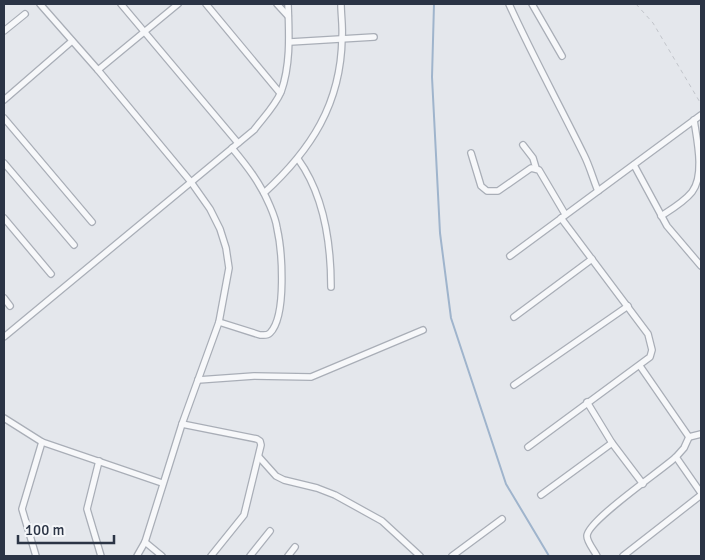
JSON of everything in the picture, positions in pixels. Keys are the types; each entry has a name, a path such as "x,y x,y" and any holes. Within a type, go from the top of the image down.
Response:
{"street":[{"path":"40,4 192,182 210,209 220,229 226,248 228,268 219,322 162,482 145,542 137,556"},
{"path":"121,4 238,143"},
{"path":"98,70 178,4"},
{"path":"206,4 280,93"},
{"path":"277,4 288,16"},
{"path":"4,336 254,130 280,93 290,42 288,4"},
{"path":"264,193 285,174 309,145 330,106 339,70 342,38 341,4"},
{"path":"509,4 586,158 598,191"},
{"path":"532,4 562,56"},
{"path":"4,32 25,14"},
{"path":"290,42 374,37"},
{"path":"4,100 72,41"},
{"path":"510,256 701,115"},
{"path":"4,118 92,222"},
{"path":"661,216 693,191 699,174 700,157 694,120"},
{"path":"523,145 533,158 536,168 547,182 563,216 592,259 648,334 652,350 650,357 640,366 587,402 528,447"},
{"path":"219,322 260,336 271,332 276,324 279,313 282,271 277,227 264,193 232,148"},
{"path":"471,153 481,186 487,191 498,191 531,168 536,168"},
{"path":"298,158 312,181 320,204 331,262 331,287"},
{"path":"4,163 74,245"},
{"path":"634,165 667,226 701,266"},
{"path":"4,218 51,274"},
{"path":"514,317 592,259"},
{"path":"4,298 10,306"},
{"path":"514,385 628,306"},
{"path":"198,380 254,376 311,377 423,330"},
{"path":"640,366 689,437"},
{"path":"587,402 612,443 643,484"},
{"path":"4,418 42,442 162,482"},
{"path":"182,424 257,439 261,445 244,515 211,556"},
{"path":"689,437 701,434"},
{"path":"597,556 588,540 587,534 589,529 605,512 676,457 684,448 689,437"},
{"path":"36,556 22,509 42,442"},
{"path":"540,495 612,443"},
{"path":"259,457 276,476 335,495 382,521 420,556"},
{"path":"623,556 701,494 676,457"},
{"path":"99,461 87,509 101,556"},
{"path":"452,556 502,519"},
{"path":"250,556 270,531"},
{"path":"145,542 162,556"},
{"path":"288,556 295,548"}],"path":[{"path":"636,4 653,23 701,104"}],"waterway":[{"path":"434,4 432,77 440,233 451,318 506,484 549,556"}]}
